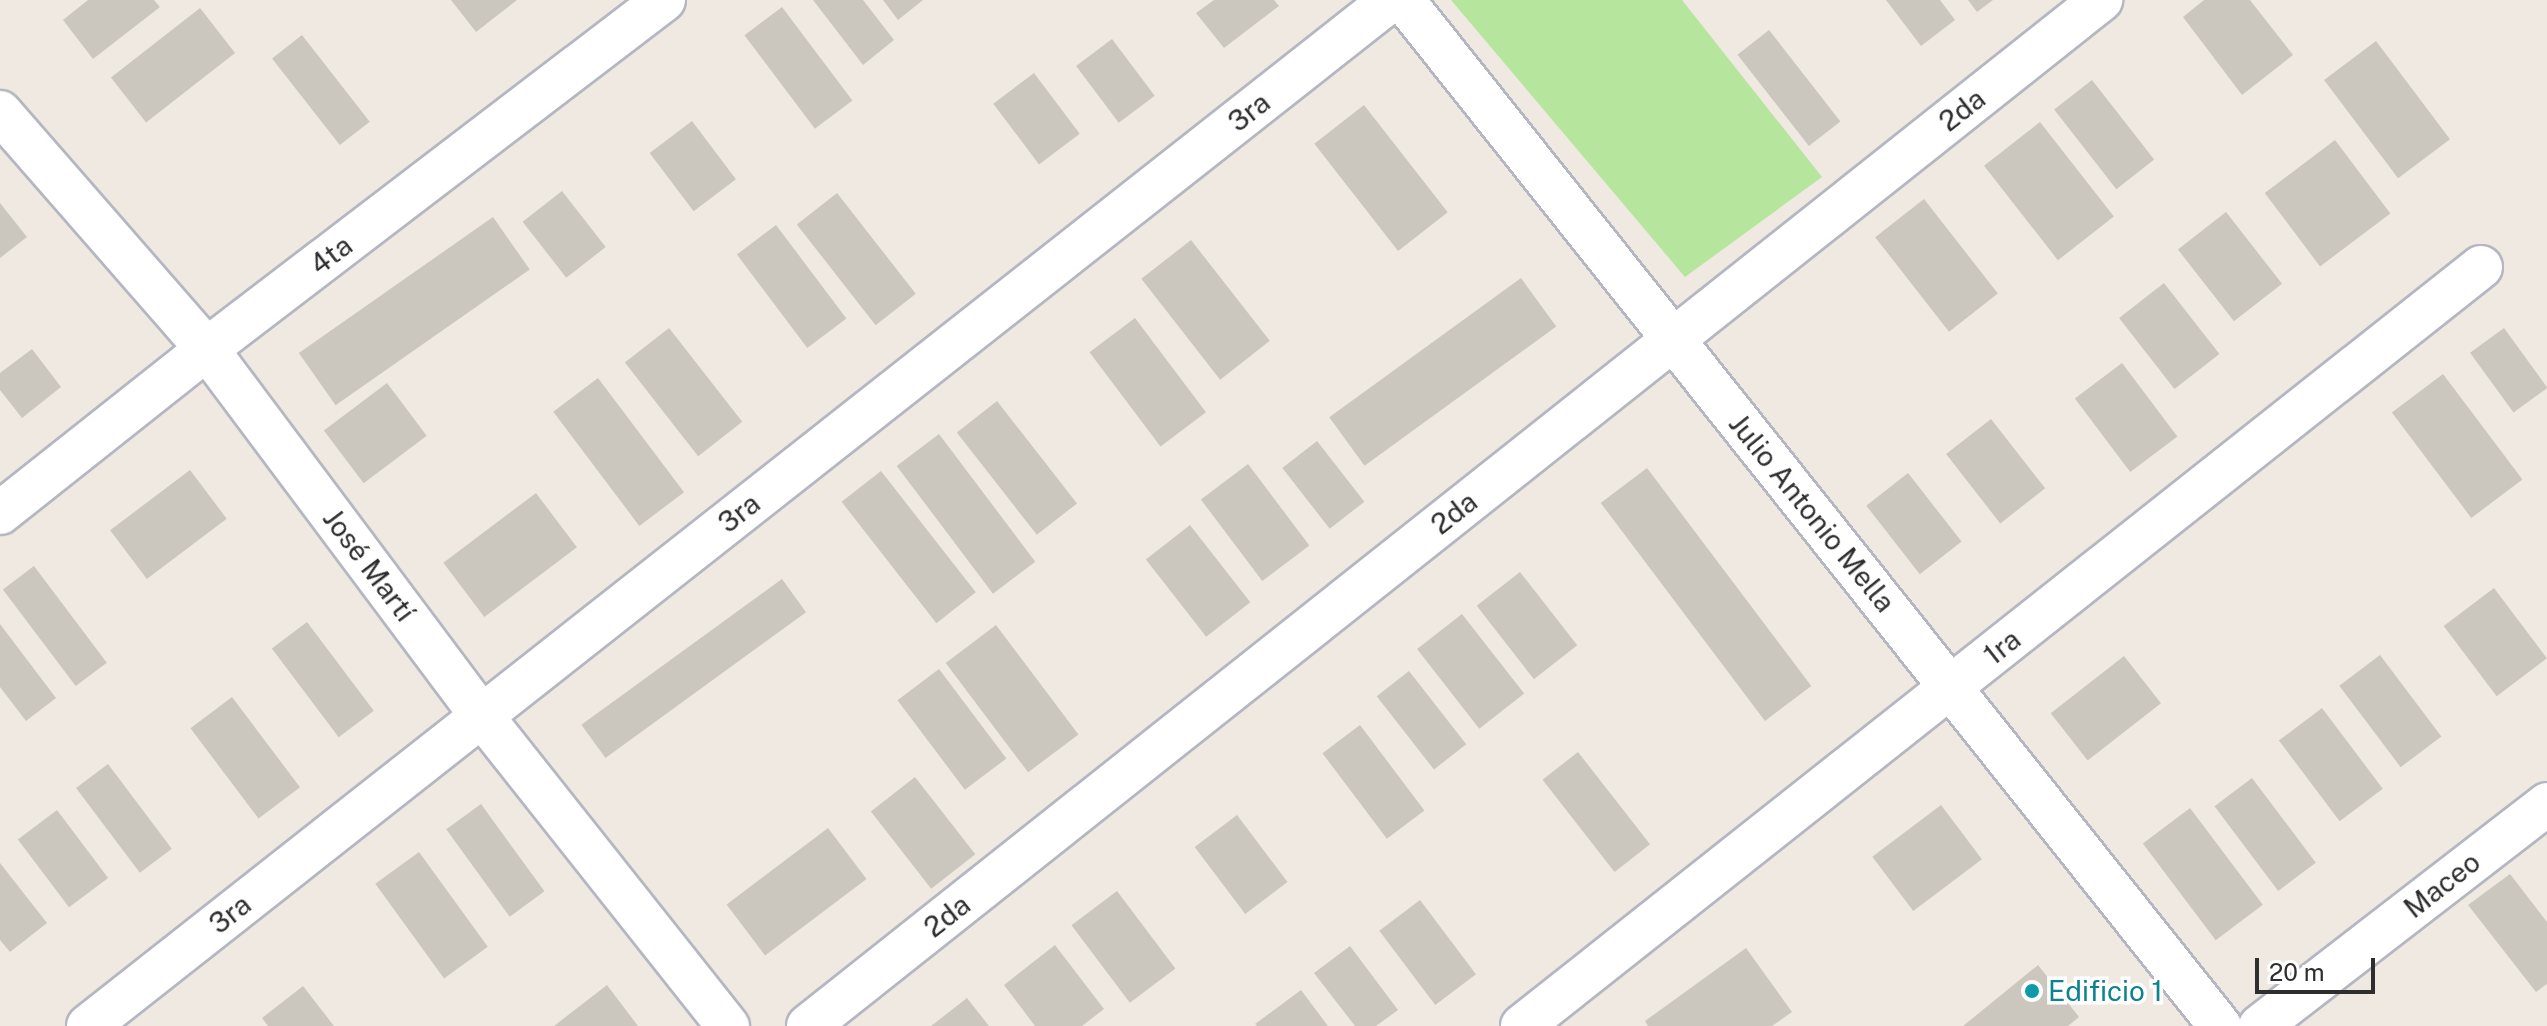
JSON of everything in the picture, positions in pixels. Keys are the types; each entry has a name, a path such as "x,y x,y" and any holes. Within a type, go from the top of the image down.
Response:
{"street":[{"name":"4ta","path":"0,513 207,349 664,0"},
{"name":"3ra","path":"88,1026 1391,0"},
{"name":"Julio Antonio Mella","path":"1403,0 2220,1026"},
{"name":"2da","path":"808,1026 2101,0"},
{"name":"José Martí","path":"0,112 207,349 482,716 728,1026"},
{"name":"1ra","path":"1522,1026 2481,267"},
{"name":"Maceo","path":"2260,1026 2547,804"}],"green space":[{"path":"1451,0 1682,0 1822,177 1685,277"}],"building":[{"path":"88,0 154,0 160,7 93,59 63,20"},
{"path":"451,0 517,0 476,32"},
{"path":"813,0 863,0 894,40 863,65"},
{"path":"883,0 923,0 898,20"},
{"path":"1214,0 1274,0 1279,6 1224,48 1196,13"},
{"path":"1886,0 1940,0 1955,20 1921,46"},
{"path":"1968,0 1993,0 1977,12"},
{"path":"2204,0 2250,0 2293,55 2242,95 2183,17"},
{"path":"782,7 852,100 815,129 744,35"},
{"path":"200,8 235,53 146,122 111,78"},
{"path":"1769,30 1840,121 1809,146 1737,55"},
{"path":"302,35 370,122 340,145 272,58"},
{"path":"1112,39 1155,96 1119,123 1076,66"},
{"path":"2376,41 2450,139 2398,178 2324,80"},
{"path":"1034,73 1080,134 1039,164 993,104"},
{"path":"2092,80 2154,160 2116,189 2054,110"},
{"path":"1364,105 1448,212 1398,251 1314,144"},
{"path":"692,121 736,179 694,211 650,153"},
{"path":"2040,122 2114,217 2058,260 1984,166"},
{"path":"2335,140 2390,213 2320,266 2265,193"},
{"path":"562,191 606,247 566,278 523,222"},
{"path":"837,193 916,294 876,325 797,224"},
{"path":"1924,199 1998,294 1949,332 1875,237"},
{"path":"0,203 27,237 0,258"},
{"path":"2226,212 2282,284 2234,321 2178,250"},
{"path":"493,217 530,269 336,405 299,353"},
{"path":"776,225 846,318 807,348 737,254"},
{"path":"1191,240 1270,341 1220,380 1141,279"},
{"path":"1521,278 1556,327 1365,466 1329,417"},
{"path":"2164,283 2219,354 2174,389 2119,318"},
{"path":"1135,318 1206,412 1160,447 1089,352"},
{"path":"669,328 742,422 698,456 625,362"},
{"path":"2504,328 2547,387 2514,413 2470,353"},
{"path":"32,349 61,387 22,418 0,390 0,373"},
{"path":"2122,363 2177,436 2130,472 2075,399"},
{"path":"2443,374 2522,479 2471,518 2392,413"},
{"path":"598,378 684,492 639,526 553,412"},
{"path":"387,383 427,436 364,483 324,431"},
{"path":"997,401 1077,503 1037,535 957,432"},
{"path":"1991,419 2045,488 2000,523 1946,454"},
{"path":"939,434 1035,562 993,594 897,466"},
{"path":"1317,441 1364,502 1330,529 1282,468"},
{"path":"1248,464 1309,545 1262,581 1201,500"},
{"path":"1647,468 1811,686 1765,721 1601,503"},
{"path":"190,470 227,519 147,579 110,530"},
{"path":"881,471 976,592 936,623 842,502"},
{"path":"1908,473 1962,542 1920,574 1866,506"},
{"path":"536,493 577,547 484,617 443,563"},
{"path":"1190,525 1250,602 1206,637 1146,559"},
{"path":"34,566 107,663 76,686 3,589"},
{"path":"1520,572 1577,645 1534,679 1477,606"},
{"path":"782,579 806,612 605,758 581,725"},
{"path":"2494,588 2547,658 2497,696 2444,626"},
{"path":"1462,614 1524,694 1479,729 1417,649"},
{"path":"307,622 374,711 339,737 272,648"},
{"path":"0,624 56,698 26,721 0,687"},
{"path":"996,625 1078,734 1028,772 946,663"},
{"path":"2380,655 2441,736 2401,767 2339,686"},
{"path":"2124,656 2161,703 2088,761 2051,713"},
{"path":"939,669 1006,758 965,790 897,700"},
{"path":"1409,671 1466,744 1434,770 1377,696"},
{"path":"232,697 300,787 258,819 190,728"},
{"path":"2322,708 2383,789 2340,821 2279,740"},
{"path":"1360,725 1424,810 1387,839 1322,753"},
{"path":"1578,752 1650,844 1615,872 1543,780"},
{"path":"108,764 172,849 140,873 76,788"},
{"path":"915,777 975,854 931,889 871,811"},
{"path":"2252,778 2316,863 2278,891 2214,806"},
{"path":"481,804 544,891 510,917 446,829"},
{"path":"1941,805 1982,859 1913,911 1872,857"},
{"path":"2190,808 2263,905 2216,940 2143,844"},
{"path":"57,810 108,878 69,907 18,839"},
{"path":"1237,815 1288,882 1245,914 1195,847"},
{"path":"828,828 867,879 765,956 727,904"},
{"path":"419,852 488,947 444,978 375,884"},
{"path":"0,863 47,923 10,952 0,940"},
{"path":"2510,874 2547,922 2547,984 2536,992 2468,905"},
{"path":"1117,891 1175,968 1130,1003 1071,925"},
{"path":"1420,900 1476,974 1435,1005 1379,931"},
{"path":"1055,945 1104,1009 1082,1026 1035,1026 1004,985"},
{"path":"1350,946 1398,1010 1376,1026 1355,1026 1314,973"},
{"path":"1746,948 1792,1012 1772,1026 1648,1026 1645,1021"},
{"name":"Edificio 1","path":"2038,965 2079,1017 2068,1026 1963,1026"},
{"path":"607,985 638,1026 554,1026"},
{"path":"303,986 334,1026 268,1026 262,1018"},
{"path":"1301,990 1328,1026 1255,1024"},
{"path":"967,998 989,1026 931,1026"}],"place":[{"name":"Edificio 1","path":"2032,991"}]}
